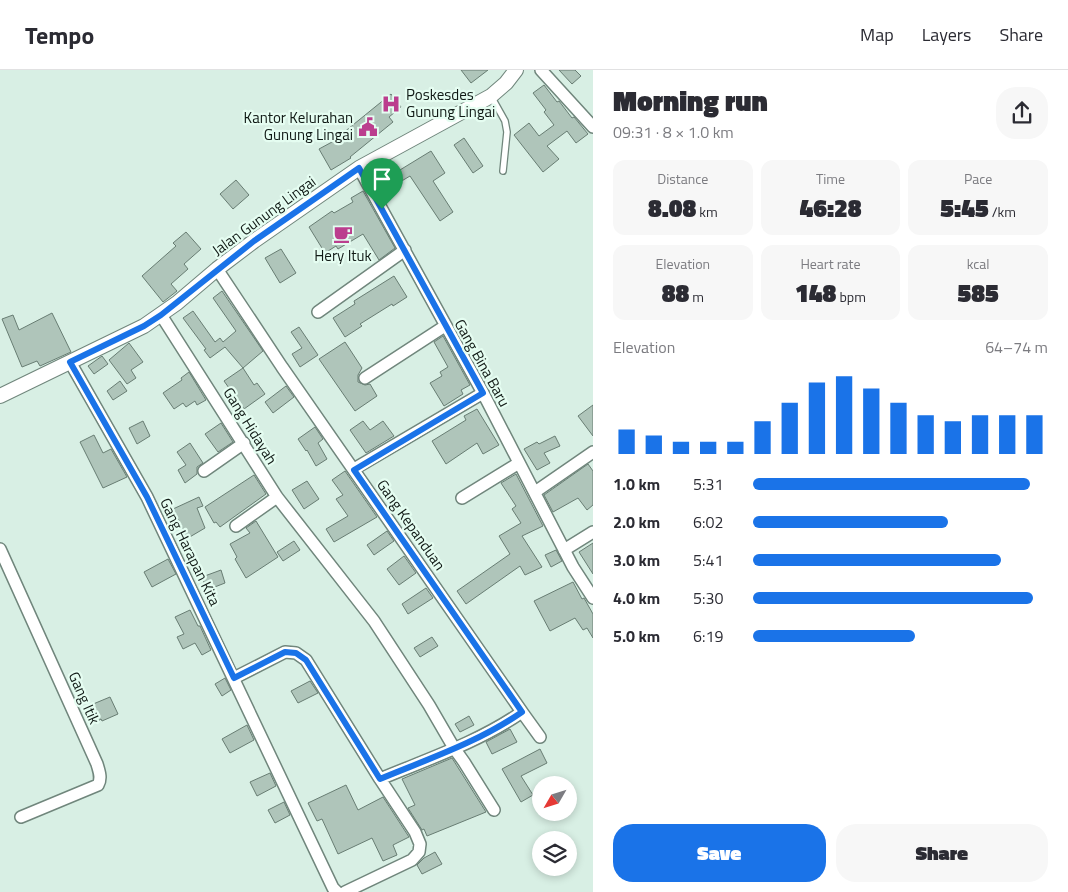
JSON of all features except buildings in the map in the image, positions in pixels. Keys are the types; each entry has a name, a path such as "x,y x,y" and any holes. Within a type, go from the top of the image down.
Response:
{"street":[{"name":"Jalan Gunung Lingai","path":"0,396 144,326 161,315 254,241 359,168 491,96 506,83 516,70"},
{"path":"541,70 593,127"},
{"name":"Gang Bina Baru","path":"359,168 483,393 573,567 593,598"},
{"path":"318,312 405,250"},
{"name":"Gang Kepanduan","path":"218,269 282,367 540,737"},
{"name":"Gang Hidayah","path":"161,315 277,497 374,621 494,810"},
{"path":"364,378 445,326"},
{"name":"Gang Harapan Kita","path":"70,362 147,497 333,888 337,892"},
{"path":"354,470 483,393"},
{"path":"204,471 244,443"},
{"path":"535,492 593,452"},
{"path":"462,498 519,463"},
{"path":"236,526 277,497"},
{"path":"564,550 593,532"},
{"name":"Gang Itik","path":"0,549 97,764 100,775 98,785 21,817"},
{"path":"234,678 285,652 296,653 306,660 415,832 420,844 419,852 412,860 345,892"},
{"path":"380,779 454,748 522,712"}],"lane":[{"path":"491,96 502,114 507,132 503,171"}],"place":[{"name":"Poskesdes Gunung Lingai","path":"391,104"},
{"name":"Kantor Kelurahan Gunung Lingai","path":"368,127"},
{"name":"Hery Ituk","path":"343,234"}],"route":[{"path":"359,168 382,209 483,393 354,470 522,712 454,748 380,779 306,660 296,653 285,652 234,678 147,497 70,362 144,326 161,315 254,241 359,168"}]}
